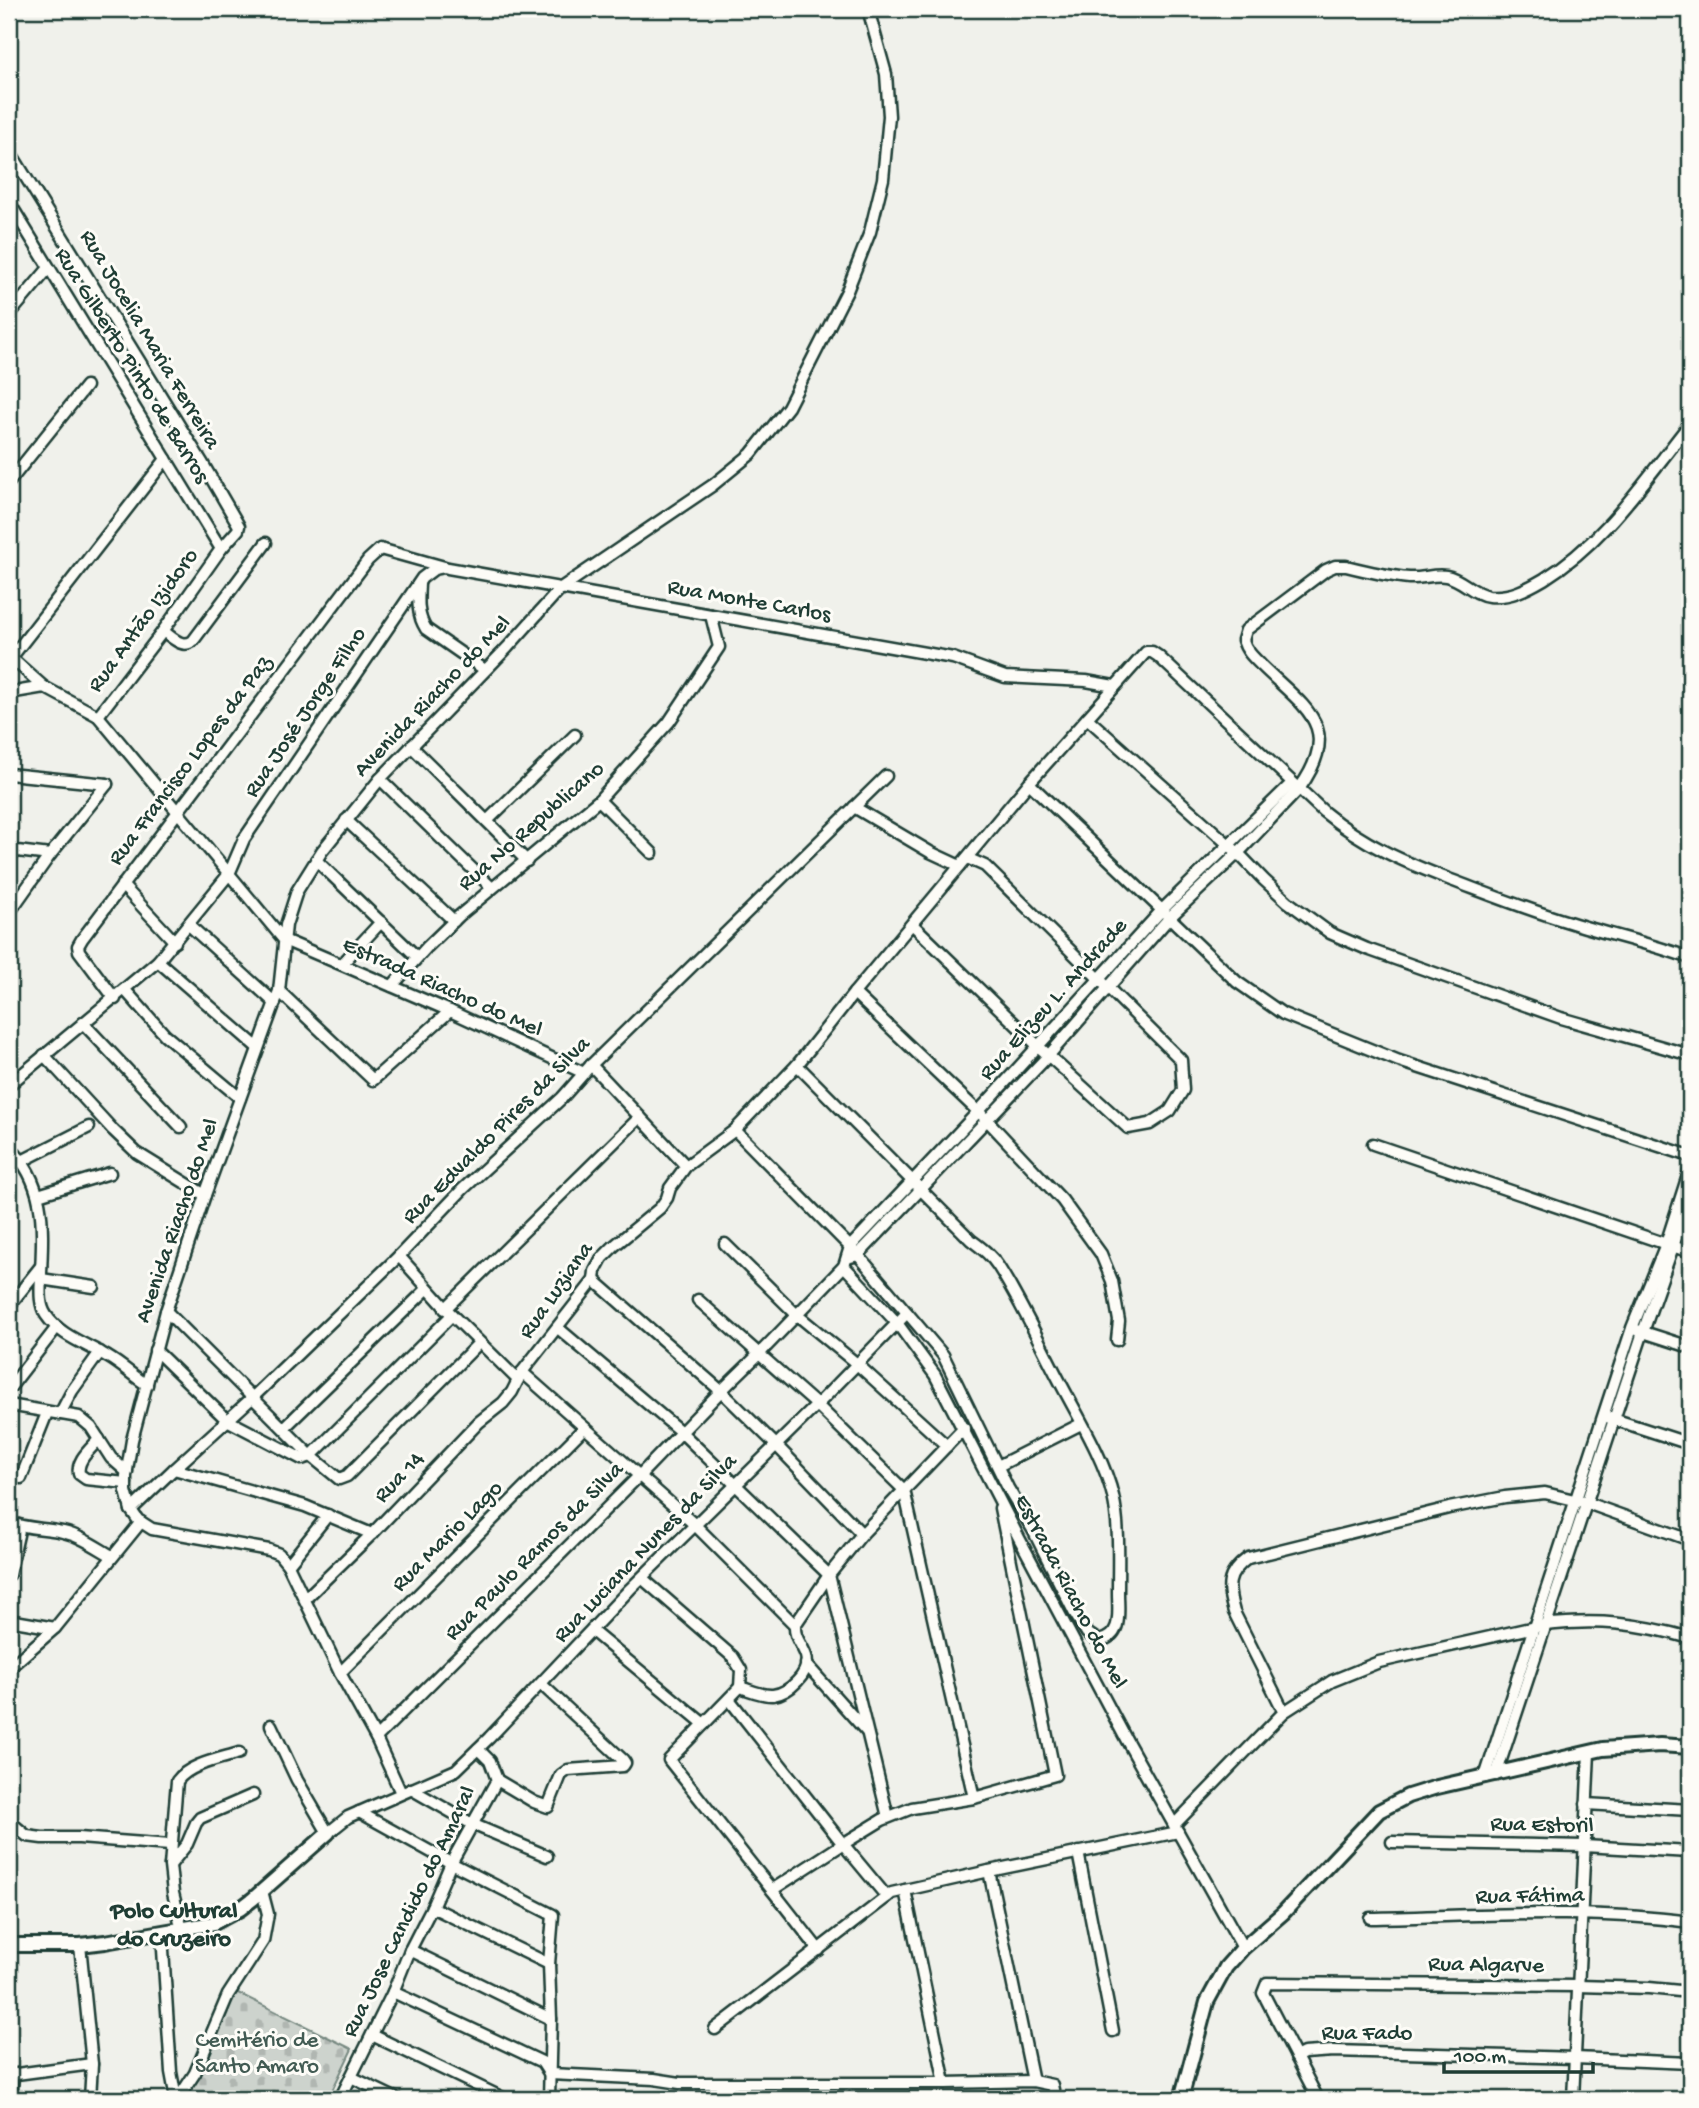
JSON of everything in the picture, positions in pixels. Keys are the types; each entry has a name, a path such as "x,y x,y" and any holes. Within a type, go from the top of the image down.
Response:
{"main road":[{"path":"1181,2099 1207,2002 1226,1967 1243,1948 1283,1913 1379,1811 1408,1796 1437,1787 1589,1752 1641,1745 1690,1747"},
{"path":"9,1945 80,1945 162,1934 214,1923 225,1919 262,1891 328,1833"}],"street":[{"name":"Avenida Riacho do Mel","path":"131,1510 126,1478 132,1440 155,1350 205,1195 279,991 284,940 291,906 303,878 380,779 561,588 713,485 751,454 788,407 847,291 865,244 883,179 888,116 886,74 867,9"},
{"name":"Rua Jocelia Maria Ferreira","path":"9,150 235,518 238,530 221,550"},
{"name":"Rua Gilberto Pinto de Barros","path":"10,208 221,550"},
{"path":"9,315 48,269"},
{"path":"9,482 86,386"},
{"name":"Rua Elizeu L. Andrade","path":"850,1256 913,1180 1098,979 1307,778 1318,750 1319,730 1288,689 1248,651 1243,640 1246,630 1335,566 1410,578 1450,576 1477,593 1487,596 1513,594 1526,589 1574,558 1608,525 1690,424"},
{"path":"166,458 10,657 44,687 98,716 284,940"},
{"path":"163,631 181,644 186,645 193,641 266,543"},
{"name":"Rua Monte Carlos","path":"377,551 384,549 444,567 953,658 1005,677 1086,681 1114,686"},
{"name":"Rua Antão Izidoro","path":"98,716 221,550"},
{"name":"Rua Francisco Lopes da Paz","path":"115,999 78,948 82,939 377,551"},
{"path":"421,561 418,610 426,629 485,670"},
{"name":"Rua José Jorge Filho","path":"9,1085 115,999 175,942 229,874 244,839 421,581 435,569 444,567"},
{"name":"Rua No Republicano","path":"392,986 454,921 600,800 668,722 719,647 711,615"},
{"path":"686,1166 735,1130 797,1065 853,993 1029,783 1146,652 1152,652 1343,828 1397,859 1509,902 1690,958"},
{"path":"9,693 44,687"},
{"path":"1087,718 1288,902 1342,939 1561,1018 1690,1055"},
{"path":"487,821 575,735"},
{"path":"411,746 527,861"},
{"path":"9,774 107,784 50,855 9,913"},
{"name":"Rua Edvaldo Pires da Silva","path":"131,1510 399,1256 463,1189 543,1117 587,1069 886,776"},
{"path":"380,779 492,888"},
{"path":"1029,783 1237,982 1283,1014 1399,1061 1690,1156"},
{"path":"600,800 652,853"},
{"path":"854,807 930,852 985,866 1181,1059 1183,1090 1170,1111 1150,1124 1128,1128 912,925"},
{"path":"346,820 454,921"},
{"path":"9,850 50,855"},
{"path":"316,860 417,957"},
{"path":"122,885 175,942"},
{"name":"Rua Elizeu L. Andrade","path":"850,1256 921,1188 1049,1055 1166,914"},
{"path":"342,964 381,922"},
{"path":"189,925 275,1003"},
{"name":"Estrada Riacho do Mel","path":"284,940 587,1069 640,1117 686,1166"},
{"path":"158,961 258,1048"},
{"path":"125,990 165,1035 240,1098"},
{"path":"279,991 373,1080 450,1011"},
{"path":"853,993 987,1120 1062,1200 1101,1254 1112,1281 1119,1321 1117,1340"},
{"path":"83,1023 181,1127"},
{"path":"44,1055 137,1153 205,1195"},
{"path":"797,1065 971,1240 989,1254 1082,1423 998,1466"},
{"path":"155,1350 227,1420 300,1459 311,1456 640,1117"},
{"path":"9,1171 20,1159 89,1127"},
{"name":"Estrada Riacho do Mel","path":"735,1130 943,1355 1074,1612 1087,1633 1099,1641 1109,1639 1117,1629 1118,1545 1113,1497 1082,1423"},
{"path":"1373,1144 1690,1252"},
{"path":"9,1147 20,1159 38,1195 42,1218 42,1307 57,1327 100,1352 147,1385"},
{"name":"Rua Luziana","path":"520,1376 594,1280 595,1271 602,1258 660,1208 686,1166"},
{"path":"1670,1245 1690,1169"},
{"path":"38,1195 110,1173"},
{"path":"1490,1776 1637,1330 1690,1198"},
{"path":"724,1244 796,1314 857,1364 947,1446"},
{"path":"399,1256 479,1343 640,1475 695,1525 795,1625"},
{"name":"Estrada Riacho do Mel","path":"850,1256 935,1375 1121,1730 1243,1948"},
{"name":"Rua Paulo Ramos da Silva","path":"376,1738 759,1354 850,1256"},
{"path":"9,1307 41,1265"},
{"path":"41,1279 94,1287"},
{"path":"594,1280 721,1391 862,1534"},
{"path":"284,1428 427,1289"},
{"path":"698,1300 817,1405 904,1490 974,1798"},
{"path":"166,1311 336,1478 347,1476 479,1343"},
{"name":"Rua Luciana Nunes da Silva","path":"328,1833 348,1817 456,1770 642,1578 907,1313"},
{"path":"9,1389 57,1327"},
{"path":"558,1328 681,1432 829,1576 888,1817"},
{"path":"1637,1330 1690,1347"},
{"path":"60,1414 72,1391 100,1352"},
{"name":"Rua 14","path":"305,1599 372,1534 479,1422 503,1403 520,1376"},
{"path":"9,1405 73,1416 86,1421 126,1478"},
{"path":"21,1478 47,1413"},
{"path":"1609,1418 1690,1444"},
{"name":"Rua Mario Lago","path":"340,1673 584,1428"},
{"path":"740,1687 775,1695 797,1681 804,1673 806,1657 794,1634 795,1625 862,1534 964,1428"},
{"path":"99,1439 80,1462 78,1471 82,1478 126,1478"},
{"path":"174,1469 305,1506 372,1534"},
{"path":"1284,1712 1234,1612 1229,1595 1233,1572 1248,1558 1484,1501 1545,1493 1581,1502 1690,1540"},
{"path":"772,1890 888,1817 912,1808 974,1798 1055,1775 997,1494"},
{"path":"131,1510 145,1526 161,1531 279,1554 288,1565 340,1673 406,1791 472,1824 547,1856"},
{"path":"288,1565 328,1516"},
{"path":"9,1522 20,1527 78,1536 113,1556"},
{"path":"9,1668 55,1628 141,1522"},
{"path":"9,1575 20,1527"},
{"path":"642,1578 733,1657 741,1670 740,1687 670,1761 818,1950"},
{"path":"9,1620 55,1628"},
{"path":"715,2029 892,1893 1176,1828 1284,1712 1332,1681 1379,1662 1539,1627 1584,1621 1665,1631 1690,1638"},
{"path":"592,1631 704,1724"},
{"path":"806,1664 868,1733"},
{"path":"478,1748 490,1761 497,1780 548,1807 561,1774 568,1770 623,1766 625,1763 541,1684"},
{"path":"729,1699 887,1897"},
{"path":"271,1725 297,1780 328,1833"},
{"path":"1573,2099 1589,1752"},
{"path":"182,1930 170,1866 175,1789 180,1777 239,1753"},
{"name":"Rua Jose Candido do Amaral","path":"340,2099 393,1992 451,1863 497,1780"},
{"path":"170,1866 187,1844 200,1818 253,1795"},
{"path":"1586,1804 1690,1810"},
{"path":"359,1812 553,1915 549,1964 549,2099"},
{"path":"9,1821 27,1836 170,1845"},
{"name":"Rua Estoril","path":"1392,1842 1584,1846 1690,1852"},
{"path":"1078,1852 1113,2031"},
{"path":"989,1871 1033,2081"},
{"path":"905,1890 945,2083"},
{"path":"177,2099 195,2073 228,1995 262,1941 268,1914 262,1891"},
{"path":"432,1907 549,1964"},
{"name":"Rua Fátima","path":"1370,1918 1581,1915 1629,1916 1690,1923"},
{"path":"162,1934 171,2072 177,2099"},
{"path":"80,1945 92,2064 90,2099"},
{"path":"410,1950 551,2019"},
{"name":"Rua Algarve","path":"1296,2057 1263,1993 1267,1983 1578,1986 1690,1992"},
{"path":"393,1992 542,2062 550,2074"},
{"path":"372,2035 505,2099"},
{"name":"Rua Fado","path":"1296,2057 1304,2053 1334,2051 1690,2063"},
{"path":"1296,2057 1318,2099"},
{"path":"11,2099 11,2075 92,2064"},
{"path":"550,2074 654,2079 680,2083 1033,2081 1052,2085 1055,2099"},
{"path":"351,2077 397,2099"}],"green space":[{"name":"Cemitério de Santo Amaro","path":"236,1992 352,2049 328,2099 186,2099"}],"district":[{"name":"Polo Cultural do Cruzeiro","path":"174,1926"}]}
